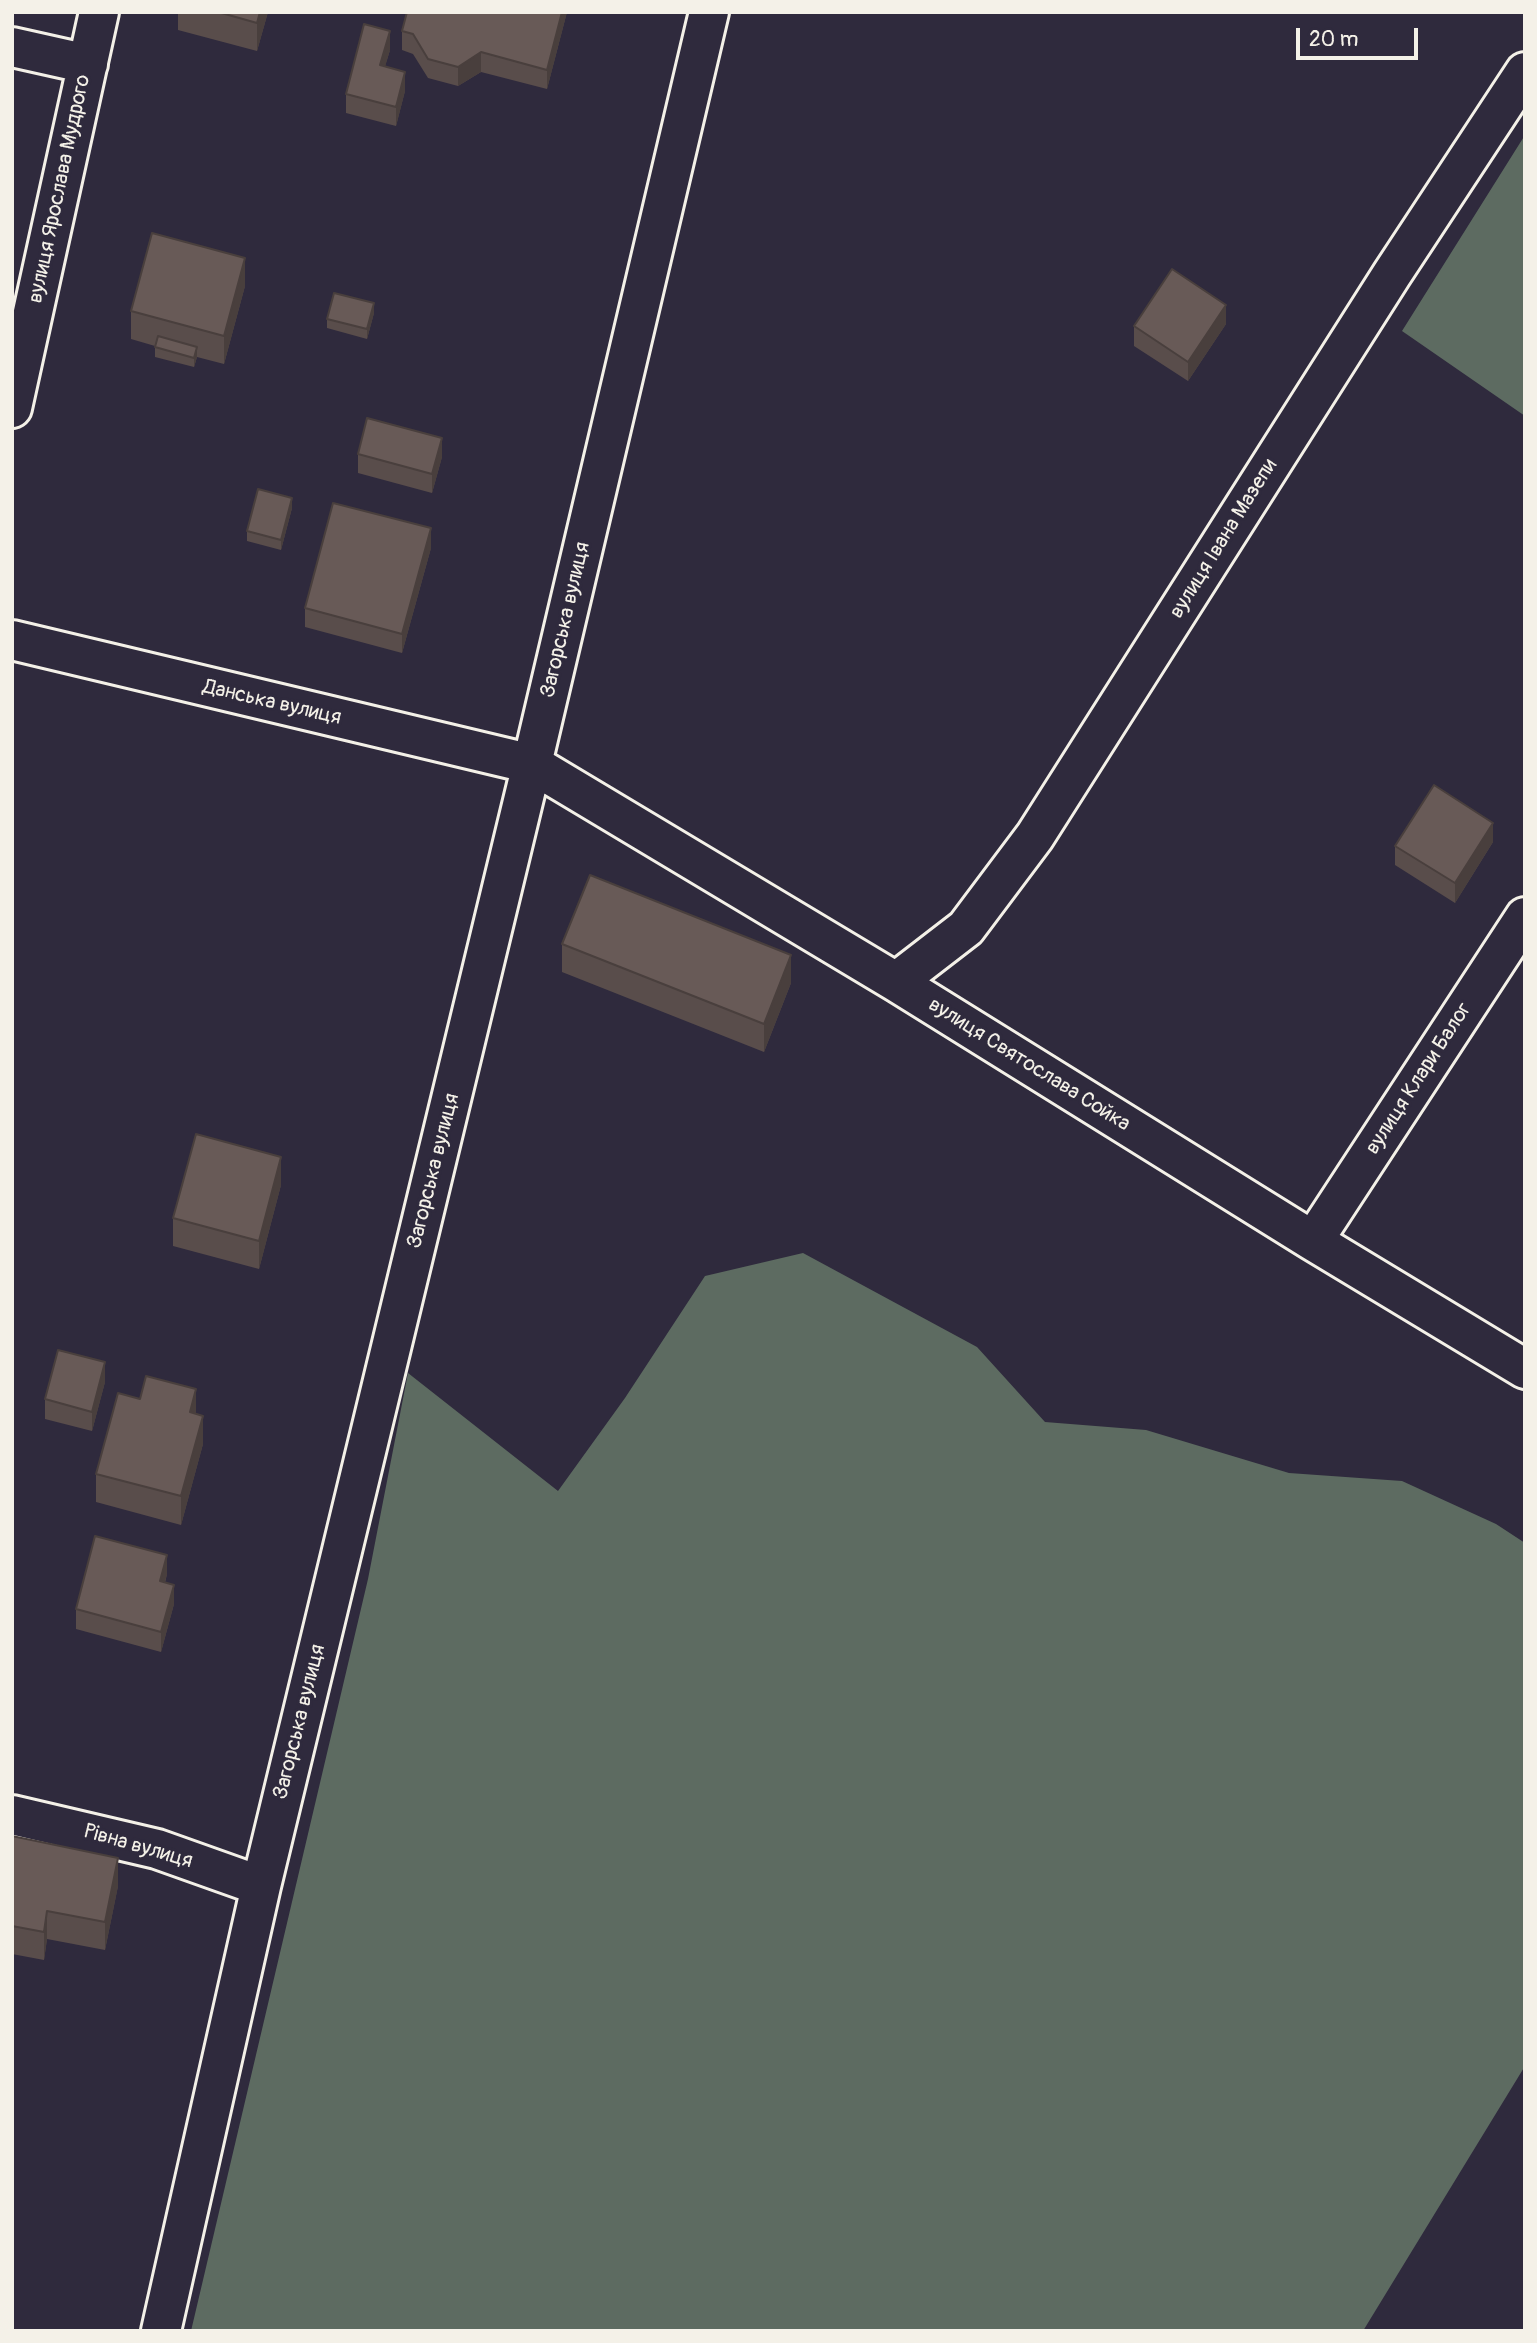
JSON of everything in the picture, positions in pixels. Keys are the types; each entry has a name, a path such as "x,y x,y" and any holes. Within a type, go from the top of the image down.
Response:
{"street":[{"name":"вулиця Ярослава Мудрого","path":"12,408 99,12"},
{"name":"Загорська вулиця","path":"161,2331 261,1886 532,764 709,12"},
{"path":"12,47 88,64"},
{"name":"вулиця Івана Мазепи","path":"896,982 966,928 1035,836 1385,286 1525,72"},
{"name":"Данська вулиця","path":"12,640 532,764"},
{"name":"вулиця Святослава Сойка","path":"532,764 896,982 1525,1369"},
{"name":"вулиця Клари Балог","path":"1313,1241 1525,917"},
{"name":"Рівна вулиця","path":"12,1815 157,1849 261,1886"}],"green space":[{"path":"1525,135 1525,416 1402,331"},
{"path":"803,1253 977,1347 1045,1422 1146,1430 1289,1473 1402,1481 1496,1524 1525,1543 1525,2066 1363,2331 191,2331 368,1579 408,1373 558,1491 625,1398 705,1276"}],"building":[{"path":"218,12 260,12 257,23"},
{"path":"407,12 562,12 547,70 481,52 458,67 428,59 413,34 402,31"},
{"path":"364,24 390,31 380,65 405,72 396,107 346,94"},
{"path":"152,233 245,258 224,336 131,311"},
{"path":"1172,269 1226,305 1188,362 1134,326"},
{"path":"334,293 374,303 367,329 327,319"},
{"path":"158,336 197,347 194,358 155,347"},
{"path":"367,418 442,438 432,474 358,454"},
{"path":"258,489 292,498 281,540 247,531"},
{"path":"333,503 431,528 402,634 305,608"},
{"path":"1434,785 1493,823 1455,883 1395,846"},
{"path":"590,875 791,955 764,1024 562,944"},
{"path":"196,1134 281,1157 259,1241 173,1218"},
{"path":"58,1350 105,1362 92,1412 45,1399"},
{"path":"146,1376 196,1389 190,1412 203,1416 181,1496 96,1474 118,1393 140,1399"},
{"path":"95,1536 167,1555 160,1581 174,1585 161,1632 76,1609"},
{"path":"12,1836 118,1858 105,1922 47,1911 44,1932 12,1926"}]}
